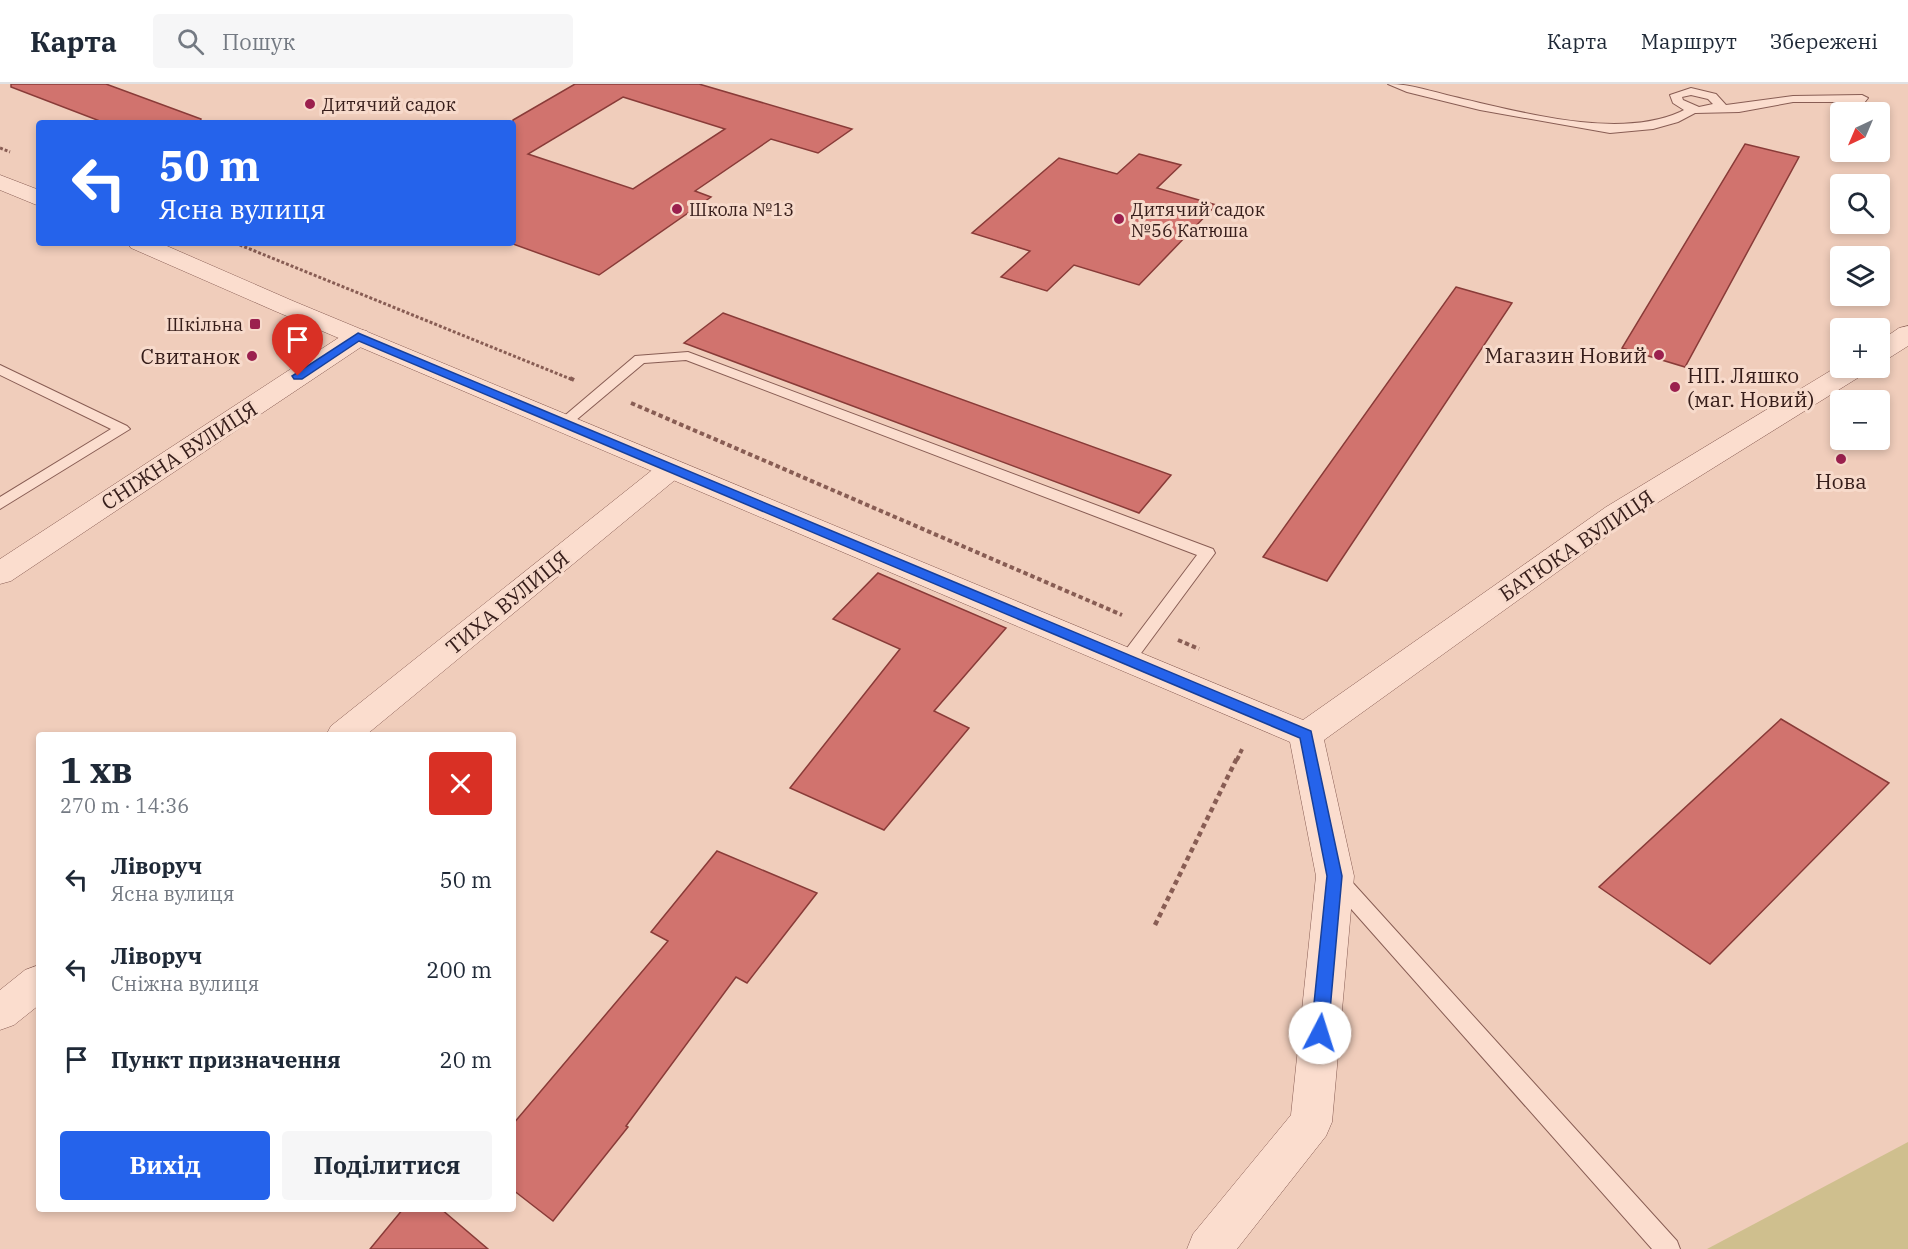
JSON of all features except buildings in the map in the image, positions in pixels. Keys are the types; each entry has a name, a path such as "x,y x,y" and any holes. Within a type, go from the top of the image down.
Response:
{"street":[{"path":"0,182 36,198"},
{"path":"147,246 358,337 1306,735 1335,876 1311,1122 1209,1249"},
{"path":"1890,346 1908,334"},
{"name":"СНІЖНА ВУЛИЦЯ","path":"0,574 358,337"},
{"name":"БАТЮКА ВУЛИЦЯ","path":"1306,735 1617,514 1839,378"},
{"name":"ТИХА ВУЛИЦЯ","path":"347,732 671,469"},
{"path":"0,1013 36,984"}],"lane":[{"path":"1394,84 1512,113 1602,128 1640,127 1661,123 1685,115 1693,109"},
{"path":"1663,84 1712,96 1720,105 1714,109"},
{"path":"1859,102 1871,84"},
{"path":"1685,91 1679,93 1675,98 1680,104 1693,109 1739,108 1793,99 1862,98"},
{"path":"564,423 640,359 688,356 1207,553 1127,660"},
{"path":"0,504 122,429 2,373"},
{"path":"1335,876 1668,1249"}],"shaded area":[{"path":"1908,1142 1908,1249 1707,1249"}],"place":[{"name":"Дитячий садок","path":"310,104"},
{"name":"Школа №13","path":"677,209"},
{"name":"Дитячий садок №56 Катюша","path":"1119,219"},
{"name":"Шкільна","path":"255,324"},
{"name":"Магазин Новий","path":"1659,355"},
{"name":"Свитанок","path":"252,356"},
{"name":"НП. Ляшко (маг. Новий)","path":"1675,387"},
{"name":"Нова","path":"1841,459"}],"route":[{"path":"298,376 358,337 1306,735 1335,876 1320,1033"}]}
